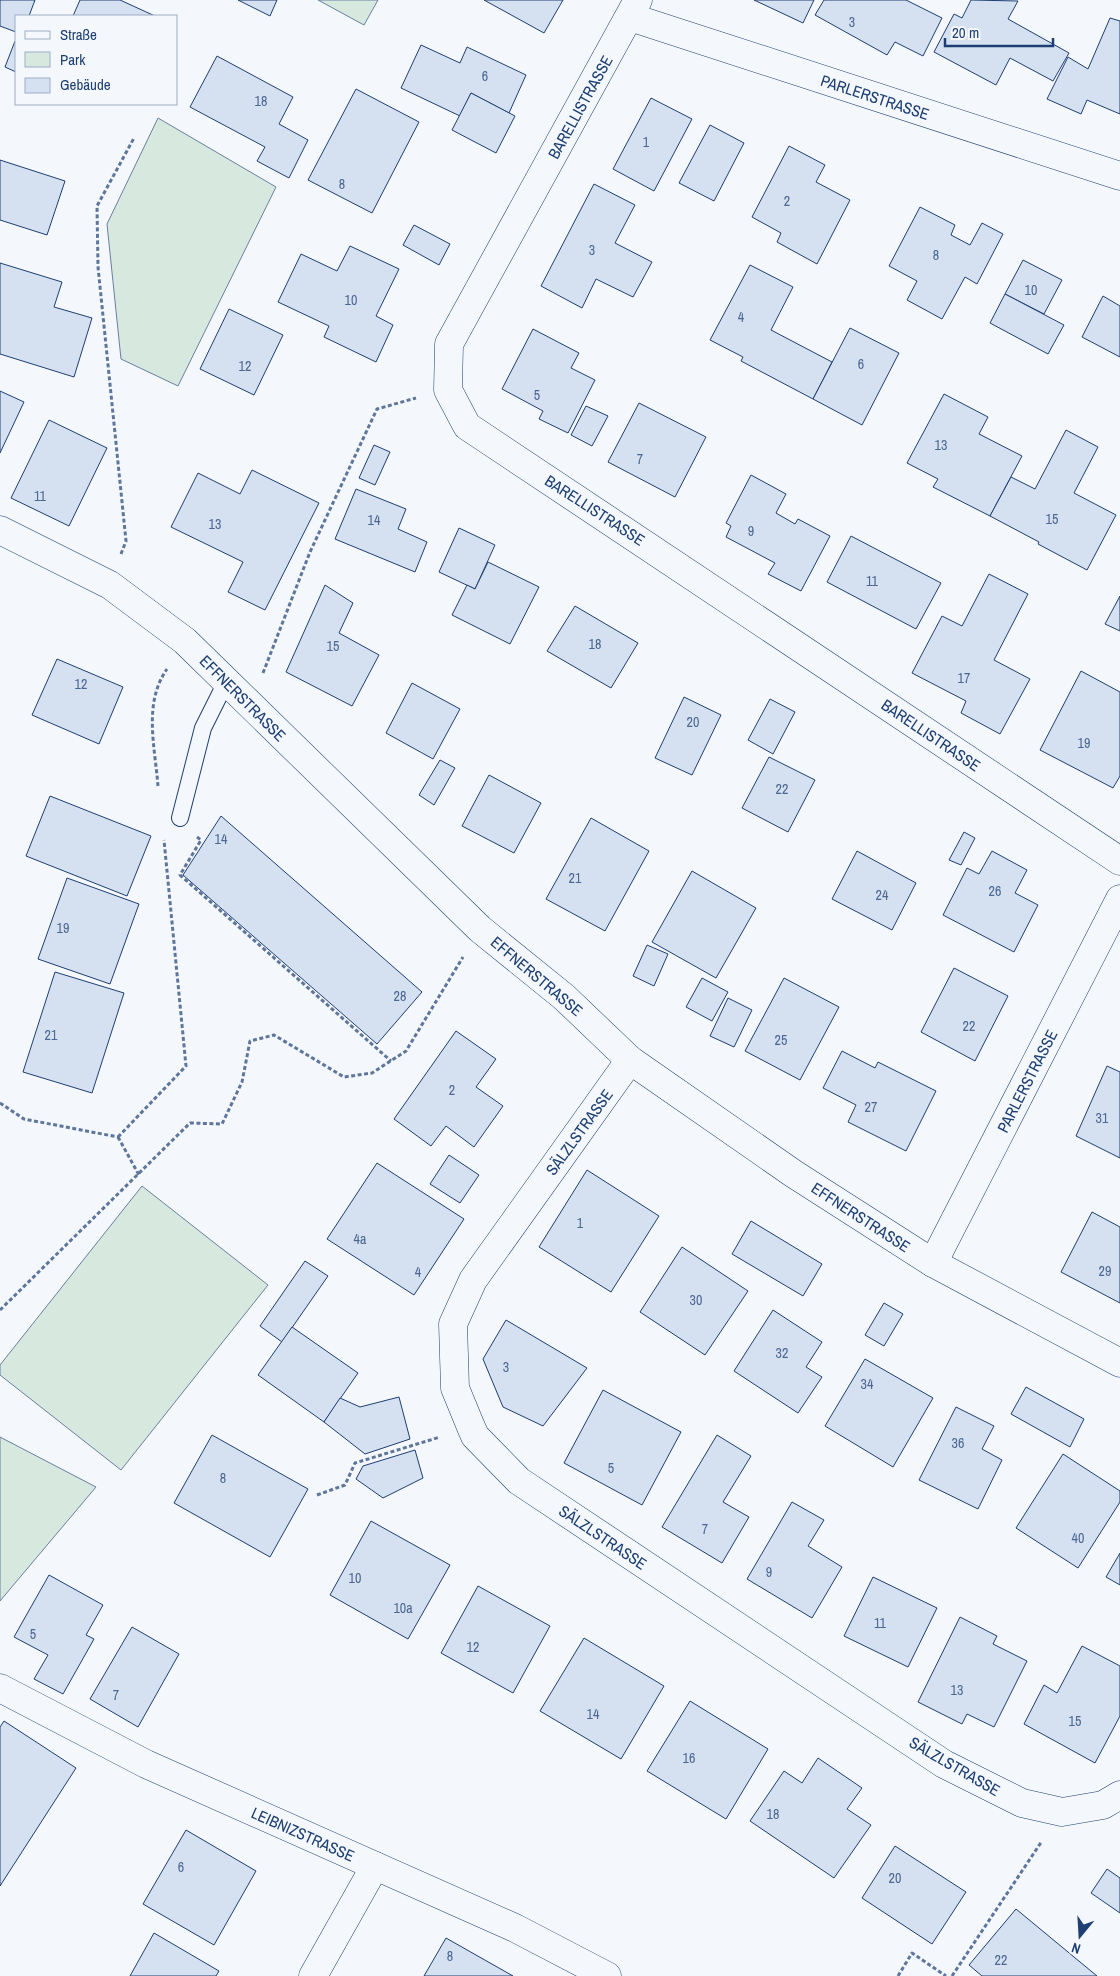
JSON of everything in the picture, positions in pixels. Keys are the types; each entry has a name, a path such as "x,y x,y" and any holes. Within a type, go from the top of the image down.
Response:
{"street":[{"name":"PARLERSTRASSE","path":"634,9 1120,176"},
{"name":"BARELLISTRASSE","path":"634,9 449,344 448,390 467,426 620,526 1120,861"},
{"name":"EFFNERSTRASSE","path":"0,530 110,586 185,641 480,928 564,997 630,1060 794,1174 933,1263 1120,1363"},
{"name":"PARLERSTRASSE","path":"933,1263 1120,899"},
{"name":"SÄLZLSTRASSE","path":"630,1060 473,1280 453,1324 456,1388 475,1436 519,1481 936,1759 1022,1803 1062,1812 1103,1805 1120,1795"},
{"name":"LEIBNIZSTRASSE","path":"0,1688 146,1764 515,1928 607,1976"},
{"path":"313,1976 375,1866"}],"lane":[{"path":"180,818 203,728 226,682"}],"path":[{"path":"110,586 126,541 98,266 97,206 134,138"},
{"path":"250,706 310,552 377,409 448,390"},
{"path":"159,793 151,715 159,680 185,641"},
{"path":"180,818 201,840 180,875 391,1061"},
{"path":"118,1137 186,1066 163,832"},
{"path":"0,1310 190,1123 222,1124 242,1082 250,1041 274,1035 344,1077 372,1073 406,1051 480,928"},
{"path":"0,1103 24,1119 118,1137"},
{"path":"118,1137 139,1175"},
{"path":"317,1495 345,1485 355,1463 471,1427"},
{"path":"952,1976 1062,1812"},
{"path":"898,1976 912,1953 946,1976"}],"green space":[{"path":"318,0 378,0 364,25"},
{"path":"158,118 276,187 178,386 121,359 107,224"},
{"path":"142,1186 268,1285 121,1470 0,1375 0,1365"},
{"path":"0,1437 96,1487 0,1601"}],"building":[{"path":"0,0 35,0 29,15 15,15 15,32 0,26"},
{"path":"80,0 120,0 153,15 73,15"},
{"path":"238,0 277,0 270,16"},
{"path":"484,0 563,0 544,33"},
{"path":"754,0 814,0 803,23"},
{"path":"824,0 906,0 942,18 923,56 895,42 887,55 815,15"},
{"path":"971,0 1018,1 1008,19 1069,53 1053,81 1010,58 996,85 934,52 954,14 962,18"},
{"path":"1110,18 1120,21 1120,114 1087,100 1081,114 1047,99 1068,57 1088,69"},
{"path":"15,41 15,72 5,67"},
{"path":"421,45 460,63 467,47 526,75 509,113 471,93 460,116 401,88"},
{"path":"217,56 293,97 279,124 308,140 289,178 257,161 265,147 190,107"},
{"path":"356,89 419,122 372,213 308,180"},
{"path":"471,93 515,116 496,153 452,130"},
{"path":"651,98 692,119 654,191 613,169"},
{"path":"710,125 744,143 714,201 679,183"},
{"path":"789,146 825,165 816,182 850,200 817,264 777,242 781,233 752,217"},
{"path":"0,160 65,181 47,235 0,220"},
{"path":"594,184 635,205 615,243 652,262 633,297 596,279 582,308 541,286"},
{"path":"920,207 955,225 951,235 970,245 982,223 1003,234 977,284 965,277 942,319 907,300 917,281 889,266"},
{"path":"414,225 450,244 439,265 403,245"},
{"path":"350,246 399,269 376,316 393,325 376,362 324,337 329,326 278,302 301,254 337,271"},
{"path":"1023,260 1062,280 1044,314 1005,294"},
{"path":"0,263 62,282 54,307 92,318 74,377 0,354"},
{"path":"750,265 793,287 771,330 832,362 813,399 741,361 743,357 710,340"},
{"path":"1005,294 1064,325 1048,354 990,323"},
{"path":"1103,296 1120,306 1120,357 1082,337"},
{"path":"229,309 283,335 254,395 200,369"},
{"path":"850,328 899,353 862,425 813,399"},
{"path":"533,329 579,353 571,368 595,380 568,433 539,419 543,411 502,389"},
{"path":"0,391 24,402 0,453"},
{"path":"944,394 988,417 979,434 1022,456 990,516 933,487 938,479 907,463"},
{"path":"639,403 706,437 675,497 608,462"},
{"path":"586,406 608,416 592,446 571,435"},
{"path":"49,420 107,448 69,526 11,498"},
{"path":"1066,430 1098,447 1074,493 1116,515 1087,570 990,516 1011,477 1035,489"},
{"path":"374,445 390,452 375,485 359,478"},
{"path":"252,470 319,503 265,610 228,592 243,562 171,527 198,473 240,494"},
{"path":"751,475 786,494 776,513 795,524 798,519 830,536 801,591 768,574 775,563 726,537 731,526 726,523"},
{"path":"356,489 406,509 398,529 427,542 415,572 335,539"},
{"path":"459,528 495,545 475,589 439,572"},
{"path":"851,536 941,583 916,629 827,582"},
{"path":"488,562 539,587 510,644 452,615 467,585 475,589"},
{"path":"989,574 1028,594 994,660 1030,679 1000,734 961,713 966,701 912,673 942,616 962,626"},
{"path":"325,585 353,603 339,633 379,655 352,706 286,672"},
{"path":"1120,596 1120,631 1105,624"},
{"path":"575,606 638,643 611,688 547,651"},
{"path":"57,659 123,687 99,744 32,715"},
{"path":"1081,671 1120,692 1120,776 1113,788 1040,750"},
{"path":"412,683 460,709 433,759 386,733"},
{"path":"684,697 721,715 692,775 655,758"},
{"path":"770,699 795,712 773,754 748,740"},
{"path":"769,757 815,780 788,832 742,808"},
{"path":"440,760 455,768 434,805 419,795"},
{"path":"489,775 541,803 514,853 462,826"},
{"path":"50,796 151,836 127,896 26,856"},
{"path":"221,816 422,992 377,1044 183,875"},
{"path":"591,818 649,851 605,931 546,899"},
{"path":"964,832 975,838 961,865 949,860"},
{"path":"857,851 916,883 892,930 832,899"},
{"path":"992,851 1027,870 1015,893 1038,905 1014,952 943,915 967,868 979,874"},
{"path":"692,871 756,908 716,978 652,942"},
{"path":"67,878 139,904 110,984 38,959"},
{"path":"647,945 668,954 654,986 633,976"},
{"path":"954,968 1008,996 975,1061 921,1032"},
{"path":"55,972 124,993 92,1093 23,1072"},
{"path":"702,978 728,992 712,1021 686,1007"},
{"path":"784,978 839,1007 800,1080 745,1051"},
{"path":"728,998 752,1010 734,1047 710,1036"},
{"path":"456,1031 496,1059 476,1087 503,1106 474,1147 446,1126 431,1146 394,1119"},
{"path":"842,1051 875,1068 878,1062 936,1091 906,1151 848,1122 856,1105 823,1088"},
{"path":"1107,1066 1120,1072 1120,1158 1076,1136"},
{"path":"449,1155 479,1175 460,1203 430,1184"},
{"path":"377,1163 464,1219 414,1295 327,1239"},
{"path":"587,1170 659,1216 611,1292 539,1247"},
{"path":"1092,1212 1120,1227 1120,1303 1061,1272"},
{"path":"751,1221 822,1264 803,1296 732,1254"},
{"path":"682,1247 748,1291 705,1355 640,1312"},
{"path":"305,1261 328,1276 282,1342 260,1326"},
{"path":"884,1303 903,1314 884,1346 865,1335"},
{"path":"773,1310 822,1342 806,1367 822,1377 798,1413 734,1371"},
{"path":"506,1320 587,1368 543,1426 503,1407 483,1359"},
{"path":"292,1327 358,1373 324,1422 258,1375"},
{"path":"865,1359 933,1398 893,1467 825,1426"},
{"path":"1026,1387 1084,1419 1070,1447 1011,1414"},
{"path":"603,1390 681,1432 642,1505 564,1463"},
{"path":"399,1397 410,1439 365,1454 324,1422 340,1398 360,1407"},
{"path":"956,1407 994,1426 982,1449 1002,1460 978,1509 919,1480"},
{"path":"212,1435 308,1489 270,1557 174,1503"},
{"path":"717,1435 751,1456 723,1502 749,1517 722,1563 662,1527"},
{"path":"415,1450 423,1478 383,1498 356,1479 363,1466"},
{"path":"1063,1454 1120,1491 1120,1502 1078,1568 1016,1528"},
{"path":"792,1502 824,1520 808,1546 842,1567 812,1618 747,1579"},
{"path":"371,1521 450,1565 408,1639 330,1595"},
{"path":"1120,1553 1120,1585 1106,1577"},
{"path":"49,1575 103,1605 86,1635 94,1639 63,1694 34,1679 48,1655 14,1637"},
{"path":"873,1577 937,1608 908,1667 844,1636"},
{"path":"478,1586 550,1626 513,1693 441,1653"},
{"path":"960,1617 997,1636 993,1644 1027,1661 994,1727 967,1714 962,1724 918,1702"},
{"path":"132,1627 179,1654 138,1727 90,1699"},
{"path":"584,1638 664,1686 621,1759 540,1711"},
{"path":"1082,1646 1120,1666 1120,1716 1095,1763 1024,1724 1044,1685 1057,1693"},
{"path":"690,1701 768,1749 726,1819 647,1771"},
{"path":"4,1721 76,1768 0,1886 0,1727"},
{"path":"818,1758 862,1788 847,1809 871,1825 834,1878 750,1821 784,1771 802,1783"},
{"path":"186,1830 256,1871 214,1945 143,1904"},
{"path":"895,1846 966,1892 932,1944 862,1898"},
{"path":"1107,1869 1120,1878 1120,1913 1091,1893"},
{"path":"1016,1909 1097,1976 982,1976 969,1965"},
{"path":"154,1933 219,1971 216,1976 130,1976"},
{"path":"446,1938 513,1976 424,1976"}]}
